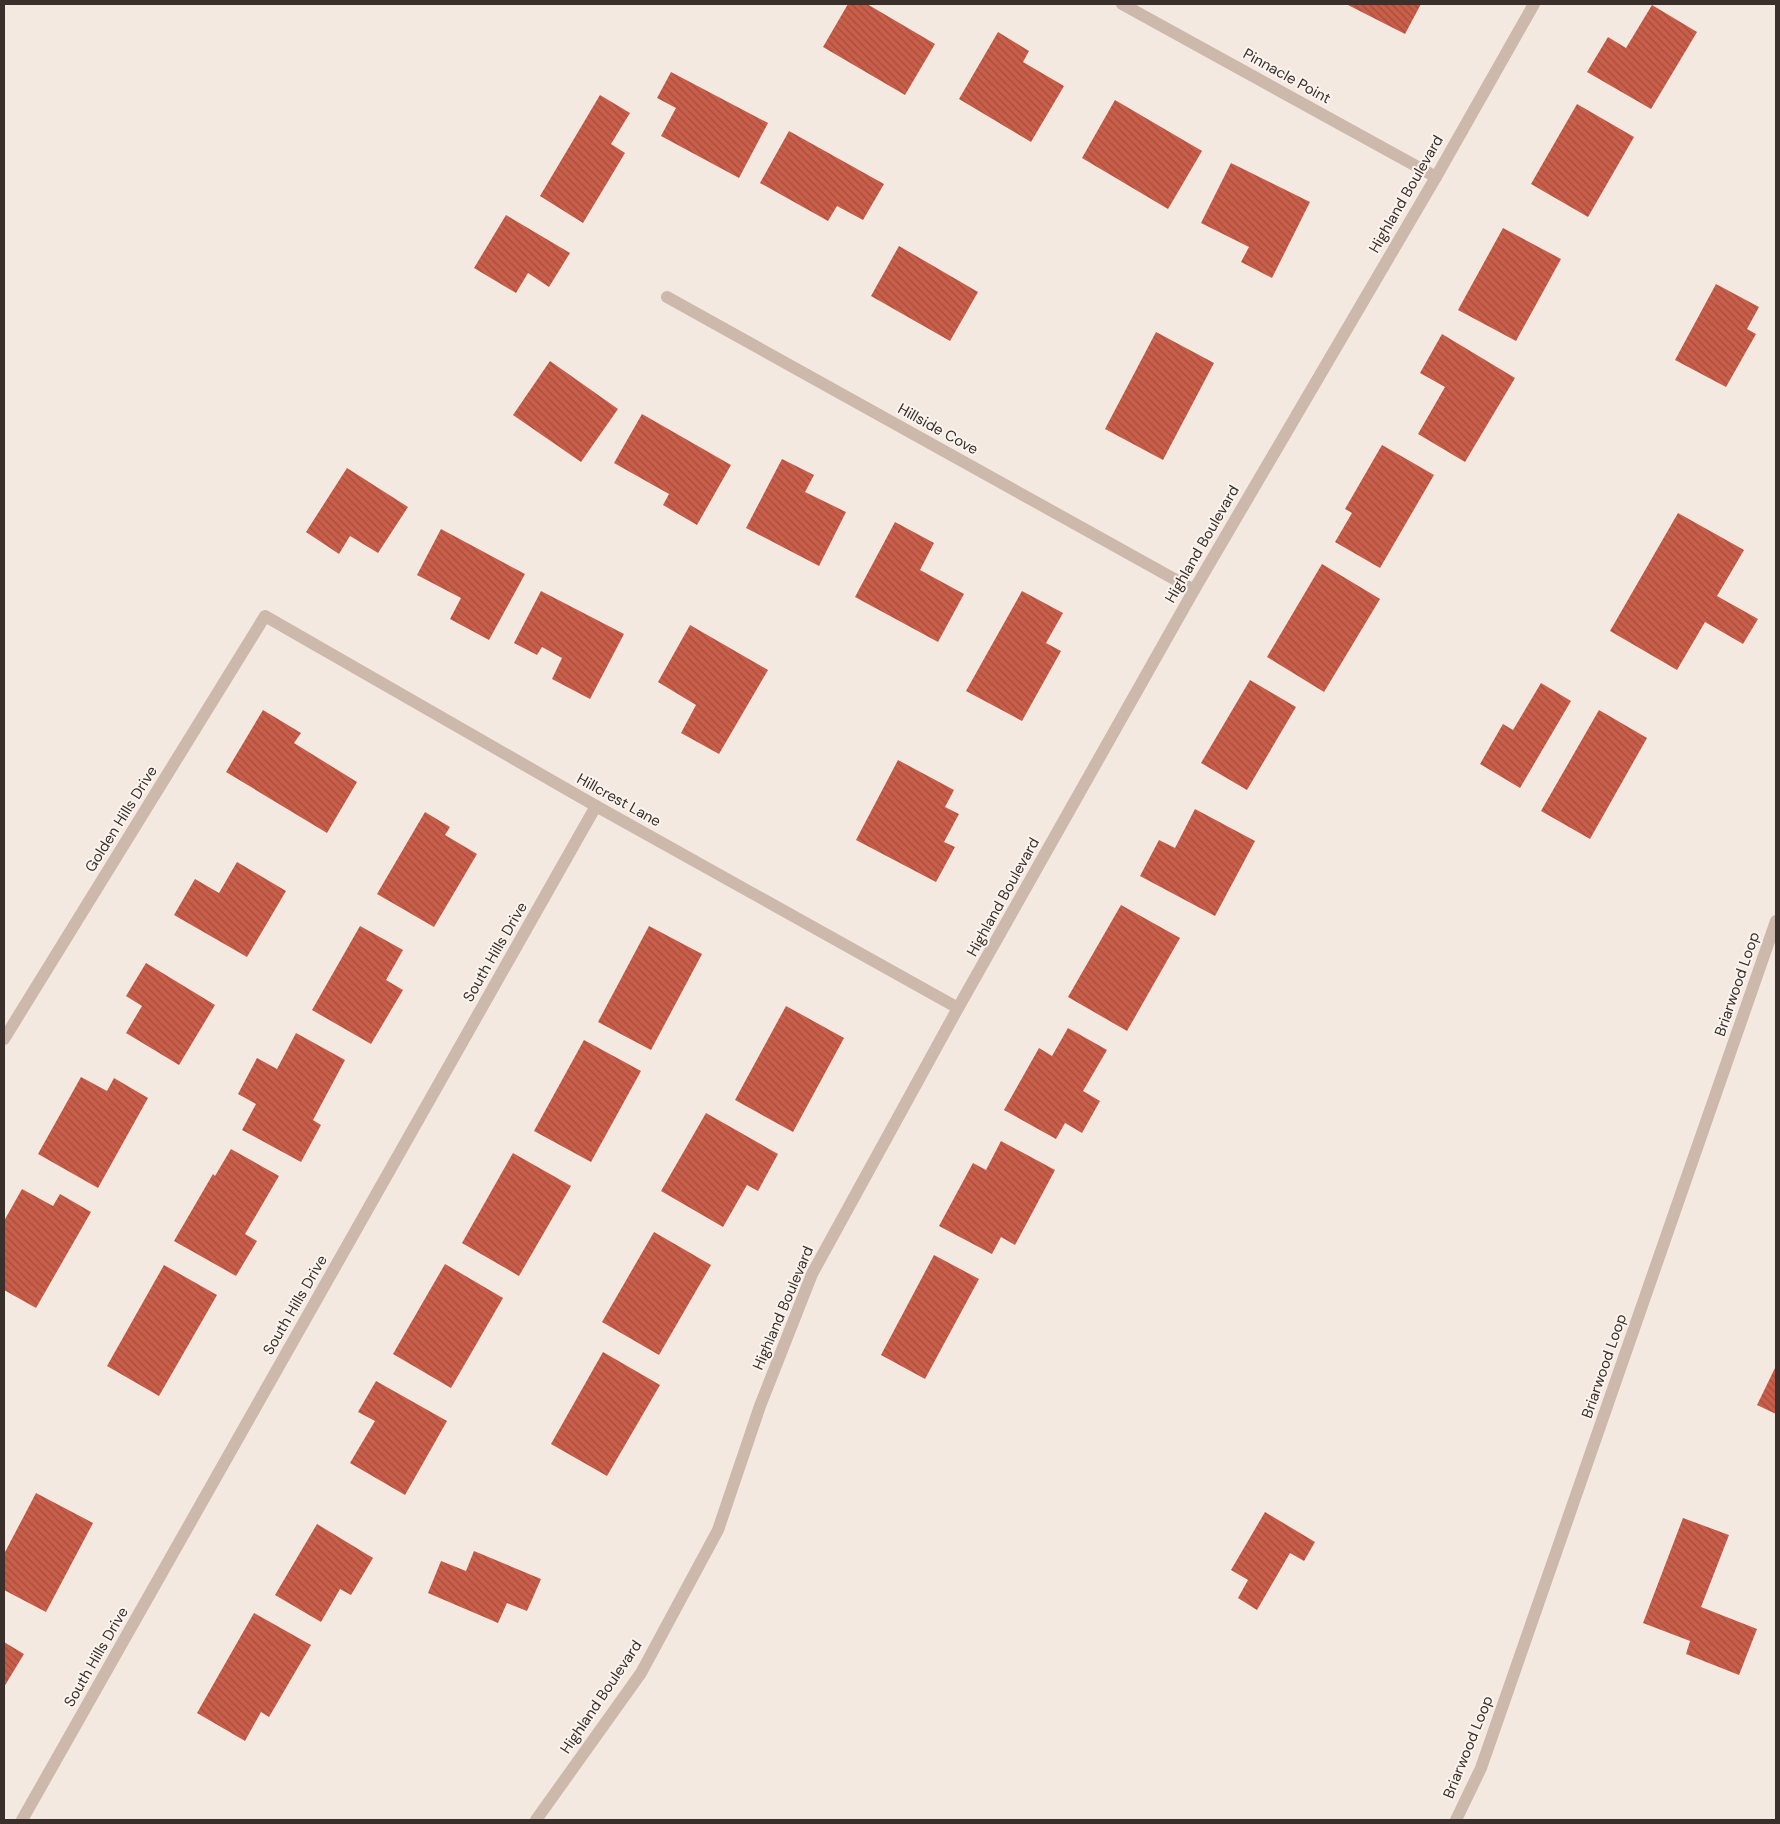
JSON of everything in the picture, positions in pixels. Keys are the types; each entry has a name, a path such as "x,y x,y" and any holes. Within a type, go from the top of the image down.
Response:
{"street":[{"name":"Pinnacle Point","path":"1122,4 1436,177"},
{"name":"Highland Boulevard","path":"536,1820 641,1672 718,1530 760,1406 812,1274 958,1008 1194,590 1436,177 1534,4"},
{"name":"Hillside Cove","path":"667,297 1194,590"},
{"name":"Hillcrest Lane","path":"266,616 596,806 958,1008"},
{"name":"Golden Hills Drive","path":"4,1039 266,616"},
{"name":"South Hills Drive","path":"22,1820 596,806"},
{"name":"Briarwood Loop","path":"1456,1820 1481,1768 1776,921"}],"building":[{"path":"848,4 867,4 935,44 905,95 823,47"},
{"path":"1346,4 1421,4 1405,34"},
{"path":"1652,5 1697,32 1651,109 1587,72 1608,37 1626,48"},
{"path":"998,32 1029,51 1023,62 1064,86 1031,142 959,99"},
{"path":"671,72 768,123 739,178 661,136 676,108 657,98"},
{"path":"600,95 630,113 611,144 625,153 583,223 540,196"},
{"path":"1115,100 1202,151 1168,209 1082,158"},
{"path":"1577,104 1634,137 1588,217 1531,184"},
{"path":"789,131 884,184 863,220 837,206 828,221 760,183"},
{"path":"1231,163 1310,202 1272,278 1241,262 1249,247 1201,223"},
{"path":"506,215 570,253 549,287 528,273 516,293 474,268"},
{"path":"1503,228 1561,259 1516,341 1458,310"},
{"path":"899,246 978,292 950,341 871,296"},
{"path":"1716,284 1759,307 1747,329 1756,334 1726,387 1675,360"},
{"path":"1156,332 1214,363 1163,460 1105,429"},
{"path":"1442,334 1515,378 1465,462 1418,434 1445,387 1420,373"},
{"path":"550,361 618,409 581,462 513,415"},
{"path":"642,414 731,465 697,525 663,505 669,494 614,463"},
{"path":"1382,445 1434,475 1380,568 1335,542 1352,513 1345,509"},
{"path":"782,459 814,475 805,492 846,512 819,566 746,528"},
{"path":"347,468 408,507 378,553 350,536 339,554 306,532"},
{"path":"1678,513 1744,550 1717,596 1758,619 1743,644 1705,622 1677,670 1610,631"},
{"path":"895,522 934,543 920,570 964,594 938,642 855,597"},
{"path":"441,529 525,574 489,640 450,619 461,598 417,575"},
{"path":"1322,564 1380,599 1324,692 1267,657"},
{"path":"541,591 624,634 590,699 552,679 562,658 542,647 537,655 514,643"},
{"path":"1022,591 1063,613 1046,643 1061,651 1022,721 966,691"},
{"path":"690,625 768,670 719,754 681,733 696,705 658,682"},
{"path":"1250,680 1296,707 1247,790 1201,763"},
{"path":"1541,683 1571,701 1520,788 1480,764 1503,724 1513,730"},
{"path":"263,710 301,733 294,743 357,782 327,833 226,772"},
{"path":"1599,710 1647,738 1590,839 1541,811"},
{"path":"898,760 954,790 945,807 959,814 944,842 955,847 936,882 856,840"},
{"path":"1195,809 1255,841 1215,916 1140,876 1159,840 1175,848"},
{"path":"425,812 450,827 445,835 477,854 434,927 377,894"},
{"path":"237,862 286,891 247,957 174,915 195,879 219,893"},
{"path":"1121,905 1180,938 1127,1031 1068,997"},
{"path":"360,926 403,950 386,980 403,990 371,1044 312,1010"},
{"path":"649,926 702,954 651,1050 598,1022"},
{"path":"146,963 215,1005 179,1065 126,1033 142,1006 126,996"},
{"path":"786,1006 844,1038 793,1132 735,1100"},
{"path":"1068,1028 1107,1050 1083,1091 1100,1101 1082,1133 1065,1123 1056,1139 1004,1110 1039,1048 1052,1056"},
{"path":"296,1033 345,1060 313,1120 321,1125 301,1162 242,1130 256,1104 238,1094 257,1058 277,1069"},
{"path":"584,1040 641,1071 591,1162 534,1131"},
{"path":"81,1077 107,1091 114,1078 148,1098 98,1188 38,1154"},
{"path":"706,1113 778,1154 758,1191 747,1185 723,1227 661,1191"},
{"path":"1001,1141 1055,1170 1015,1245 1001,1237 992,1254 939,1226 973,1163 986,1170"},
{"path":"231,1149 279,1176 245,1234 257,1241 236,1276 174,1241 213,1174 215,1176"},
{"path":"513,1153 571,1186 519,1276 462,1243"},
{"path":"22,1189 53,1206 60,1194 91,1212 36,1308 4,1290 4,1221"},
{"path":"654,1232 711,1265 659,1355 602,1322"},
{"path":"934,1255 979,1279 925,1379 881,1355"},
{"path":"445,1264 503,1298 451,1388 393,1354"},
{"path":"164,1265 217,1295 159,1396 107,1366"},
{"path":"603,1352 660,1385 607,1476 551,1444"},
{"path":"1776,1366 1776,1414 1757,1405"},
{"path":"376,1381 447,1421 405,1495 350,1463 375,1421 358,1412"},
{"path":"36,1493 93,1523 46,1612 4,1590 4,1554"},
{"path":"1265,1512 1315,1542 1304,1561 1290,1553 1257,1610 1238,1598 1248,1580 1231,1570"},
{"path":"1683,1518 1729,1535 1701,1607 1757,1629 1739,1675 1686,1654 1690,1641 1643,1623"},
{"path":"317,1524 373,1558 351,1595 340,1589 321,1622 275,1595"},
{"path":"474,1551 541,1579 527,1611 507,1603 498,1623 428,1593 441,1561 466,1571"},
{"path":"254,1613 311,1645 269,1717 261,1712 245,1741 197,1713"},
{"path":"4,1642 24,1654 4,1687"}]}
